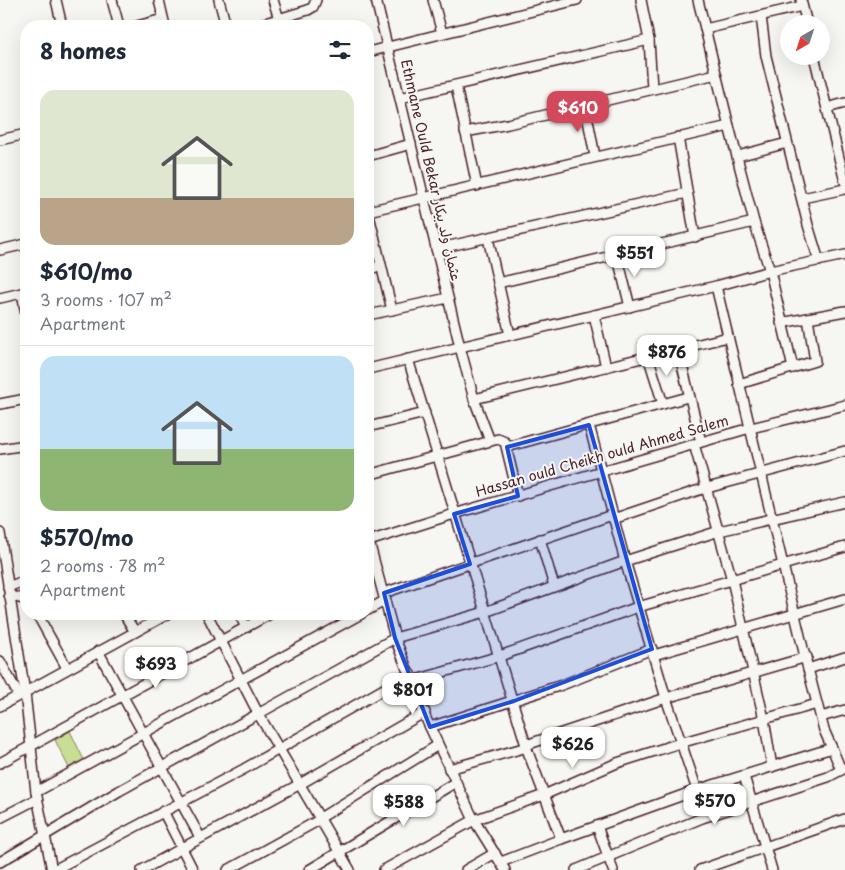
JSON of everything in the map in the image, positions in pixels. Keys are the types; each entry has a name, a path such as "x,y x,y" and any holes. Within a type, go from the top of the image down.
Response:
{"street":[{"path":"56,0 61,20"},
{"path":"112,0 117,20"},
{"path":"159,0 163,20"},
{"path":"219,0 224,20"},
{"path":"273,0 279,19"},
{"path":"276,20 313,7 316,0"},
{"name":"Ethmane Ould Bekar عثمان ولد بيكار","path":"376,0 460,347 474,399 490,441"},
{"path":"433,0 442,33"},
{"path":"374,50 562,2 577,0"},
{"path":"641,0 648,40 652,88"},
{"path":"698,0 728,126 738,156 754,222 770,270 793,368"},
{"path":"705,29 761,16 802,3"},
{"path":"761,16 764,47 787,143 819,261"},
{"path":"400,98 648,40"},
{"path":"816,65 845,182"},
{"path":"465,132 716,74"},
{"path":"456,86 477,186"},
{"path":"827,108 845,103"},
{"path":"585,105 595,156"},
{"path":"374,210 728,126"},
{"path":"0,140 20,135"},
{"path":"678,137 695,237"},
{"path":"738,156 787,143"},
{"path":"374,154 411,144"},
{"path":"802,198 845,189"},
{"path":"436,249 687,193"},
{"path":"498,283 754,222"},
{"path":"374,238 392,310"},
{"path":"488,238 510,335"},
{"path":"0,250 20,245"},
{"path":"617,254 630,307"},
{"path":"374,368 716,286 770,270 845,256"},
{"path":"374,267 380,266"},
{"path":"576,870 702,818 828,777 843,769 832,748 817,704 774,517 761,474 716,286"},
{"path":"0,298 20,294"},
{"path":"374,314 448,298"},
{"path":"781,323 845,311"},
{"path":"594,315 606,367"},
{"path":"740,384 816,360 808,318"},
{"path":"474,399 728,337"},
{"path":"678,349 705,489 732,580 764,719 772,767"},
{"path":"648,356 664,404"},
{"path":"408,359 454,514 514,701 526,746 561,840"},
{"path":"506,446 688,397"},
{"path":"0,404 20,400"},
{"name":"Hassan ould Cheikh ould Ahmed Salem","path":"374,537 601,473 697,443 845,405"},
{"path":"374,425 425,412"},
{"path":"589,425 638,607 680,743 697,790"},
{"path":"374,473 490,441 502,440 506,446 518,496"},
{"path":"0,449 20,446"},
{"path":"374,605 385,597 540,539 705,489 845,451"},
{"path":"0,862 44,835 395,638 485,612 625,561 719,531 845,502"},
{"path":"0,533 22,694 32,744 36,795 53,870 411,678 500,656 638,607 845,547"},
{"path":"540,539 554,586"},
{"path":"374,571 385,597 395,638 430,728 474,820 503,866 561,840 697,790 832,748"},
{"path":"9,591 20,584"},
{"path":"9,591 20,597"},
{"path":"430,728 562,685 653,652 742,629 845,598"},
{"path":"40,620 68,668"},
{"path":"128,620 135,632"},
{"path":"0,706 135,632 148,620"},
{"path":"210,620 259,715 280,747 350,870"},
{"path":"242,620 246,627"},
{"path":"0,763 121,694 259,620"},
{"path":"0,818 142,732 350,620"},
{"path":"98,651 200,837"},
{"path":"450,769 526,746 666,698 807,657"},
{"path":"808,668 845,657"},
{"path":"0,661 22,694"},
{"path":"384,870 474,820 544,795 617,763 817,704"},
{"path":"821,717 845,710"},
{"path":"142,870 300,784 424,712"},
{"path":"228,870 321,818 438,745"},
{"path":"744,776 772,870"},
{"path":"309,870 456,782"},
{"path":"163,811 193,870"},
{"path":"700,870 845,819"},
{"path":"597,826 613,870"},
{"path":"466,870 495,853"}],"highlighted area":[{"path":"589,425 652,649 514,701 430,727 395,638 384,593 470,564 454,514 518,496 507,447"}],"green space":[{"path":"70,731 84,760 69,768 55,740"}]}
